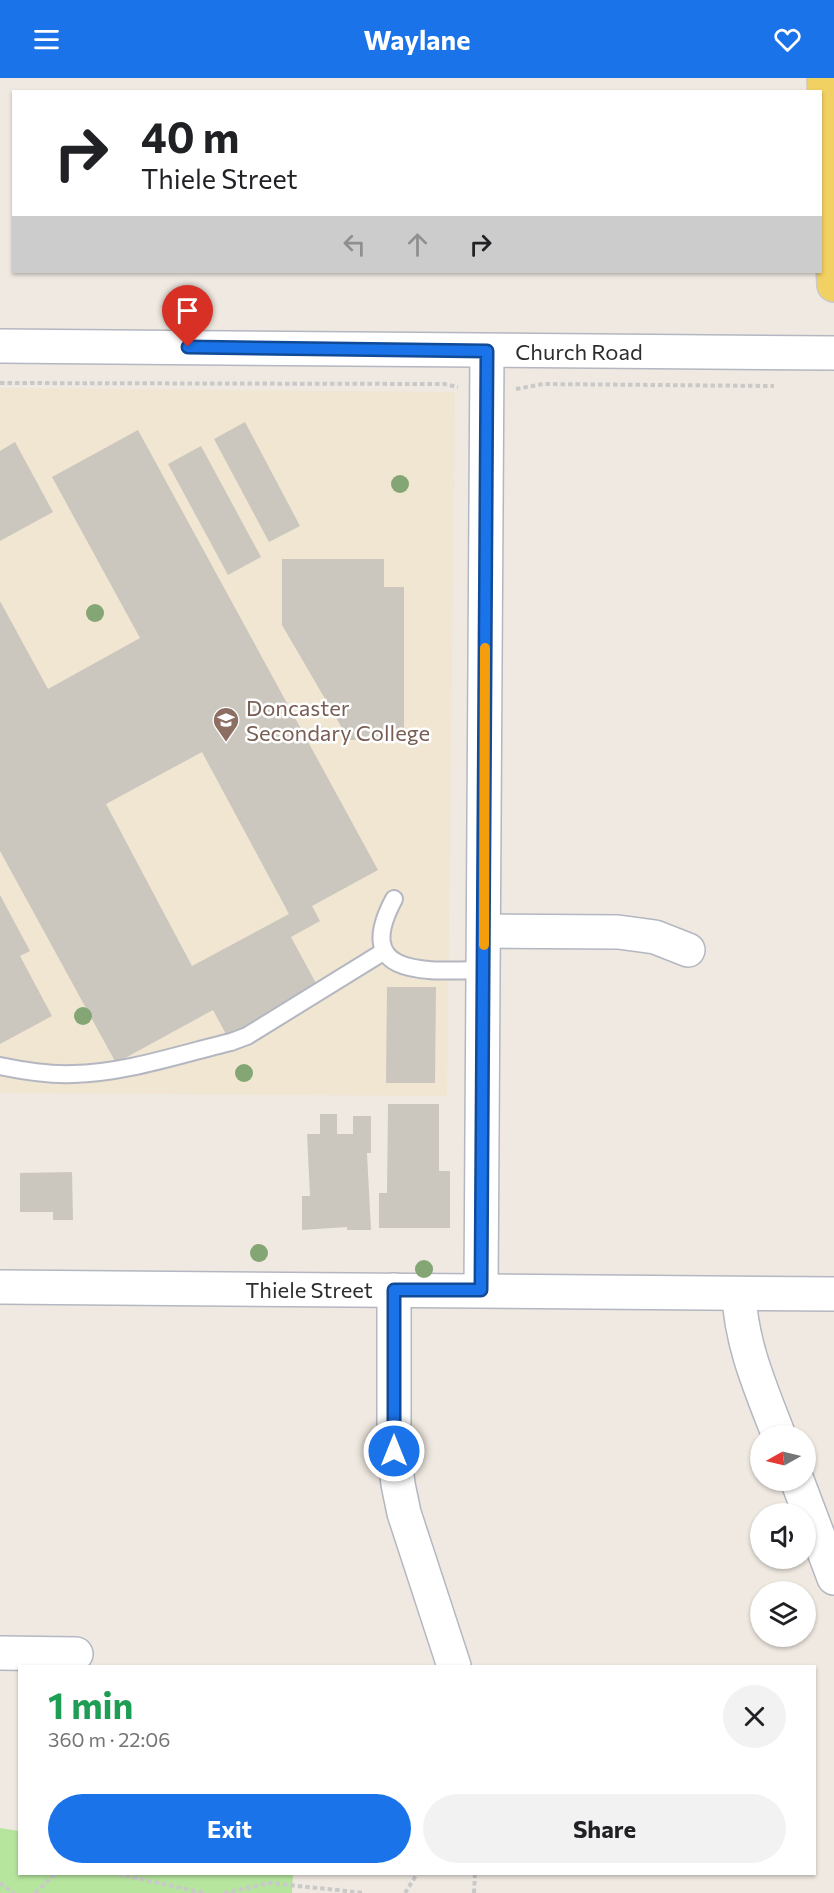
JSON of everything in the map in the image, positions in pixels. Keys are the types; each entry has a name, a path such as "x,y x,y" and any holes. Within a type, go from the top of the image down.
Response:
{"main road":[{"path":"824,78 834,285"}],"street":[{"name":"Church Road","path":"0,346 834,353"},
{"path":"481,1290 487,351"},
{"path":"484,931 618,932 655,937 688,950"},
{"name":"Thiele Street","path":"0,1287 834,1294"},
{"path":"394,1290 394,1451 398,1484 404,1512 454,1665"},
{"path":"739,1294 740,1315 748,1355 775,1425"},
{"path":"800,1491 834,1578"},
{"path":"0,1653 76,1654"}],"lane":[{"path":"393,899 382,922 379,938 383,952 406,967 483,970"},
{"path":"0,1066 32,1072 74,1074 116,1069 231,1042 247,1036 383,952"}],"path":[{"path":"0,383 444,384 506,390 543,384 774,386"},
{"path":"35,1893 54,1875"},
{"path":"123,1875 204,1893"},
{"path":"405,1893 416,1875"},
{"path":"474,1893 476,1875"},
{"path":"224,1893 270,1883 365,1893"},
{"path":"0,1884 14,1893"}],"shaded area":[{"name":"Doncaster Secondary College","path":"0,388 455,392 447,1096 0,1093"}],"green space":[{"path":"0,1828 18,1831 18,1875 293,1875 292,1893 0,1893"}],"building":[{"path":"245,422 300,526 269,542 214,439"},
{"path":"138,430 378,870 312,906 320,921 291,937 318,987 227,1036 213,1010 116,1063 0,851 0,601 48,689 140,638 52,477","holes":["202,752 289,914 192,966 106,804"]},
{"path":"15,442 53,512 0,541 0,451"},
{"path":"201,446 261,557 228,575 168,464"},
{"path":"282,559 384,559 384,587 404,587 404,740 349,740 282,625"},
{"path":"0,895 30,951 20,956 52,1016 0,1044"},
{"path":"387,987 436,987 435,1083 386,1083"},
{"path":"388,1104 439,1104 439,1171 450,1171 450,1228 379,1228 379,1193 387,1193"},
{"path":"320,1114 337,1114 337,1134 353,1134 353,1116 371,1116 371,1153 367,1153 371,1230 347,1230 347,1227 302,1230 302,1196 310,1196 307,1134 320,1134"},
{"path":"72,1172 73,1220 53,1220 53,1212 20,1212 20,1173"}],"slow traffic":[{"path":"484,945 485,648"}],"place":[{"name":"Doncaster Secondary College","path":"226,743"}],"route":[{"path":"188,347 487,351 481,1290 394,1290 394,1451"}]}
